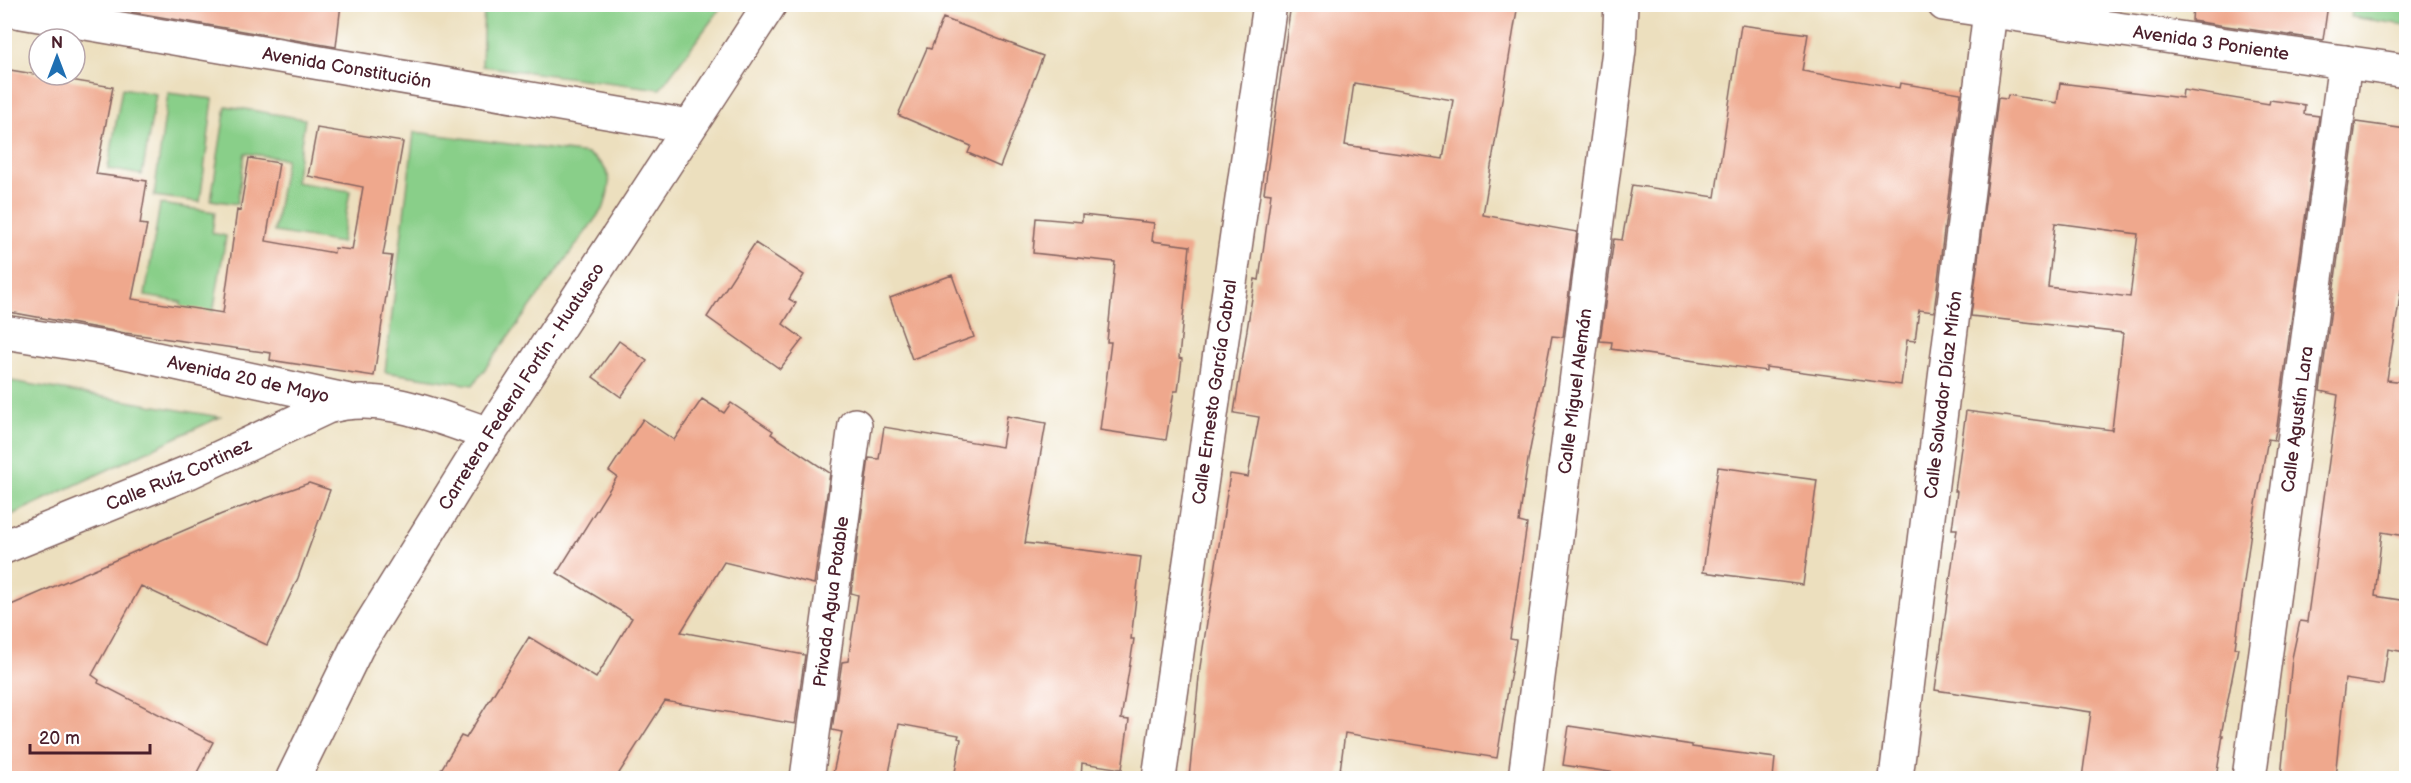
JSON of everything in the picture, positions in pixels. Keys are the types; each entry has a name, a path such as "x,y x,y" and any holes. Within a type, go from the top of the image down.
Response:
{"street":[{"name":"Carretera Federal Fortín - Huatusco","path":"293,778 357,647 489,434 770,4"},
{"name":"Calle Ernesto García Cabral","path":"1159,778 1270,4"},
{"name":"Calle Miguel Alemán","path":"1525,778 1619,50 1621,4"},
{"name":"Avenida 3 Poniente","path":"1944,4 1990,11 2128,17 2345,62 2406,71"},
{"name":"Avenida Constitución","path":"24,9 689,126"},
{"path":"4,30 24,9"},
{"name":"Calle Salvador Díaz Mirón","path":"1896,778 1990,11"},
{"name":"Calle Agustín Lara","path":"2249,778 2345,62"},
{"name":"Avenida 20 de Mayo","path":"4,332 111,349 350,401 408,407 489,434"},
{"name":"Calle Ruíz Cortinez","path":"4,547 189,472 327,407 350,401"},
{"name":"Privada Agua Potable","path":"807,778 855,424"}],"green space":[{"path":"484,4 723,5 660,89 482,66"},
{"path":"2353,5 2406,5 2406,25 2351,17"},
{"path":"122,88 156,94 142,175 108,169"},
{"path":"168,93 213,99 200,202 154,196"},
{"path":"226,106 305,119 295,182 350,191 341,243 274,232 286,159 245,153 237,204 211,200"},
{"path":"414,132 588,154 602,165 608,177 604,207 473,385 385,372"},
{"path":"160,204 215,212 212,233 226,236 208,343 179,317 181,302 145,296"},
{"path":"5,380 220,417 5,518"}],"building":[{"path":"132,4 341,4 336,47 132,12"},
{"path":"1291,4 1518,4 1483,215 1577,232 1563,337 1552,336 1528,460 1519,522 1527,524 1510,639 1516,640 1497,758 1345,733 1339,778 1189,778 1200,667 1230,474 1248,477 1259,417 1234,413 1255,279 1259,280 1271,194 1264,193","holes":["1354,83 1453,100 1443,159 1345,145"]},
{"path":"2193,4 2328,4 2323,40 2192,21"},
{"path":"943,18 1043,56 1000,167 968,153 971,146 898,115 927,48 931,49"},
{"path":"1741,25 1808,34 1802,71 1899,88 1900,83 1961,93 1934,312 1919,310 1915,341 1907,340 1901,385 1766,367 1766,371 1611,349 1612,342 1600,341 1614,239 1622,240 1632,185 1715,197"},
{"path":"4,69 27,73 27,87 87,87 87,83 113,87 96,174 147,181 140,224 147,225 132,299 223,313 237,210 240,211 249,158 279,163 266,241 334,253 335,248 352,250 363,187 308,176 317,128 403,142 383,255 392,256 374,376 270,360 271,353 125,333 4,311"},
{"path":"2060,83 2182,98 2183,90 2269,104 2270,100 2305,105 2304,114 2319,116 2277,426 2274,440 2268,439 2251,531 2235,648 2238,648 2221,735 2223,735 2216,778 2082,778 2091,712 1935,690 1957,529 1952,529 1966,411 2112,430 2123,333 1971,316 1998,98 2007,99 2008,95 2057,103","holes":["2055,223 2138,234 2130,297 2048,287"]},
{"path":"2356,122 2406,129 2406,291 2401,290 2387,380 2406,382 2406,536 2382,532 2375,596 2406,601 2406,652 2388,649 2383,685 2345,679 2335,778 2281,778 2292,658 2300,621 2307,622 2338,395 2320,391"},
{"path":"1082,215 1154,223 1152,241 1190,246 1179,358 1182,359 1178,391 1174,391 1166,440 1100,430 1111,342 1107,342 1115,262 1033,253 1036,218 1082,222"},
{"path":"755,243 804,275 789,299 796,303 783,324 803,339 780,369 707,317"},
{"path":"952,275 974,337 912,359 890,298"},
{"path":"619,341 647,361 621,397 593,377"},
{"path":"702,399 724,413 731,403 773,431 771,434 830,473 814,584 724,562 681,632 805,655 795,724 665,701 616,778 436,778 461,736 466,738 529,637 596,678 632,618 557,573 617,477 609,471 643,419 674,440"},
{"path":"1007,416 1046,423 1025,543 1141,557 1131,639 1134,639 1121,719 1129,720 1122,769 1082,763 1081,778 954,778 961,739 958,738 959,735 899,724 888,778 832,778 842,732 832,730 842,662 848,661 858,595 851,593 869,458 879,459 884,427 1002,447"},
{"path":"1718,467 1817,480 1803,585 1703,572"},
{"path":"309,483 330,490 298,578 267,645 141,586 92,675 99,680 98,683 213,742 194,778 4,778 4,608 222,514"},
{"path":"1569,726 1692,745 1692,747 1775,758 1773,778 1650,778 1563,765"}]}
